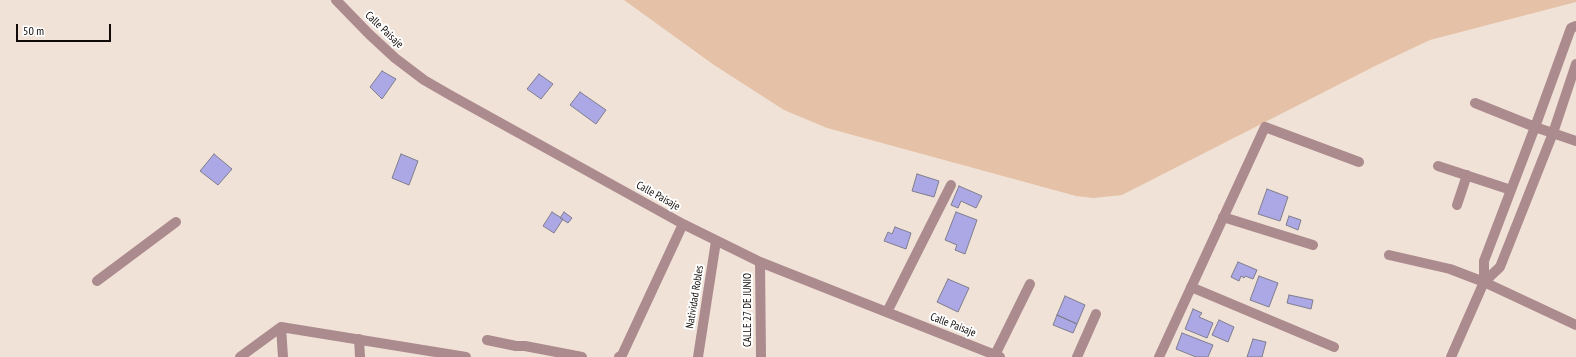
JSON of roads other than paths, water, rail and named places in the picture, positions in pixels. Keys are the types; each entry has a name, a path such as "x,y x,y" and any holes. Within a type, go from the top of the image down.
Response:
{"street":[{"name":"Calle Paisaje","path":"336,0 369,34 424,80 683,224 760,262 998,356"},
{"path":"1484,282 1484,262 1571,28 1576,26"},
{"path":"1451,357 1484,282 1500,267 1553,133 1576,64"},
{"path":"1474,104 1576,141"},
{"path":"1159,357 1265,127 1359,162"},
{"path":"1438,166 1511,190"},
{"path":"1457,205 1467,175"},
{"path":"887,312 951,185"},
{"path":"1224,217 1313,245"},
{"path":"97,281 176,222"},
{"path":"619,357 622,354 683,224"},
{"name":"Natividad Robles","path":"698,357 716,241"},
{"path":"1389,255 1450,269 1484,282 1576,325"},
{"name":"CALLE 27 DE JUNIO","path":"760,262 760,357"},
{"path":"998,356 1030,284"},
{"path":"1191,287 1334,347"},
{"path":"1077,357 1096,314"},
{"path":"281,327 283,357"},
{"path":"240,357 281,327 359,339 436,355 466,357"},
{"path":"359,339 360,357"},
{"path":"487,340 582,357"}]}
